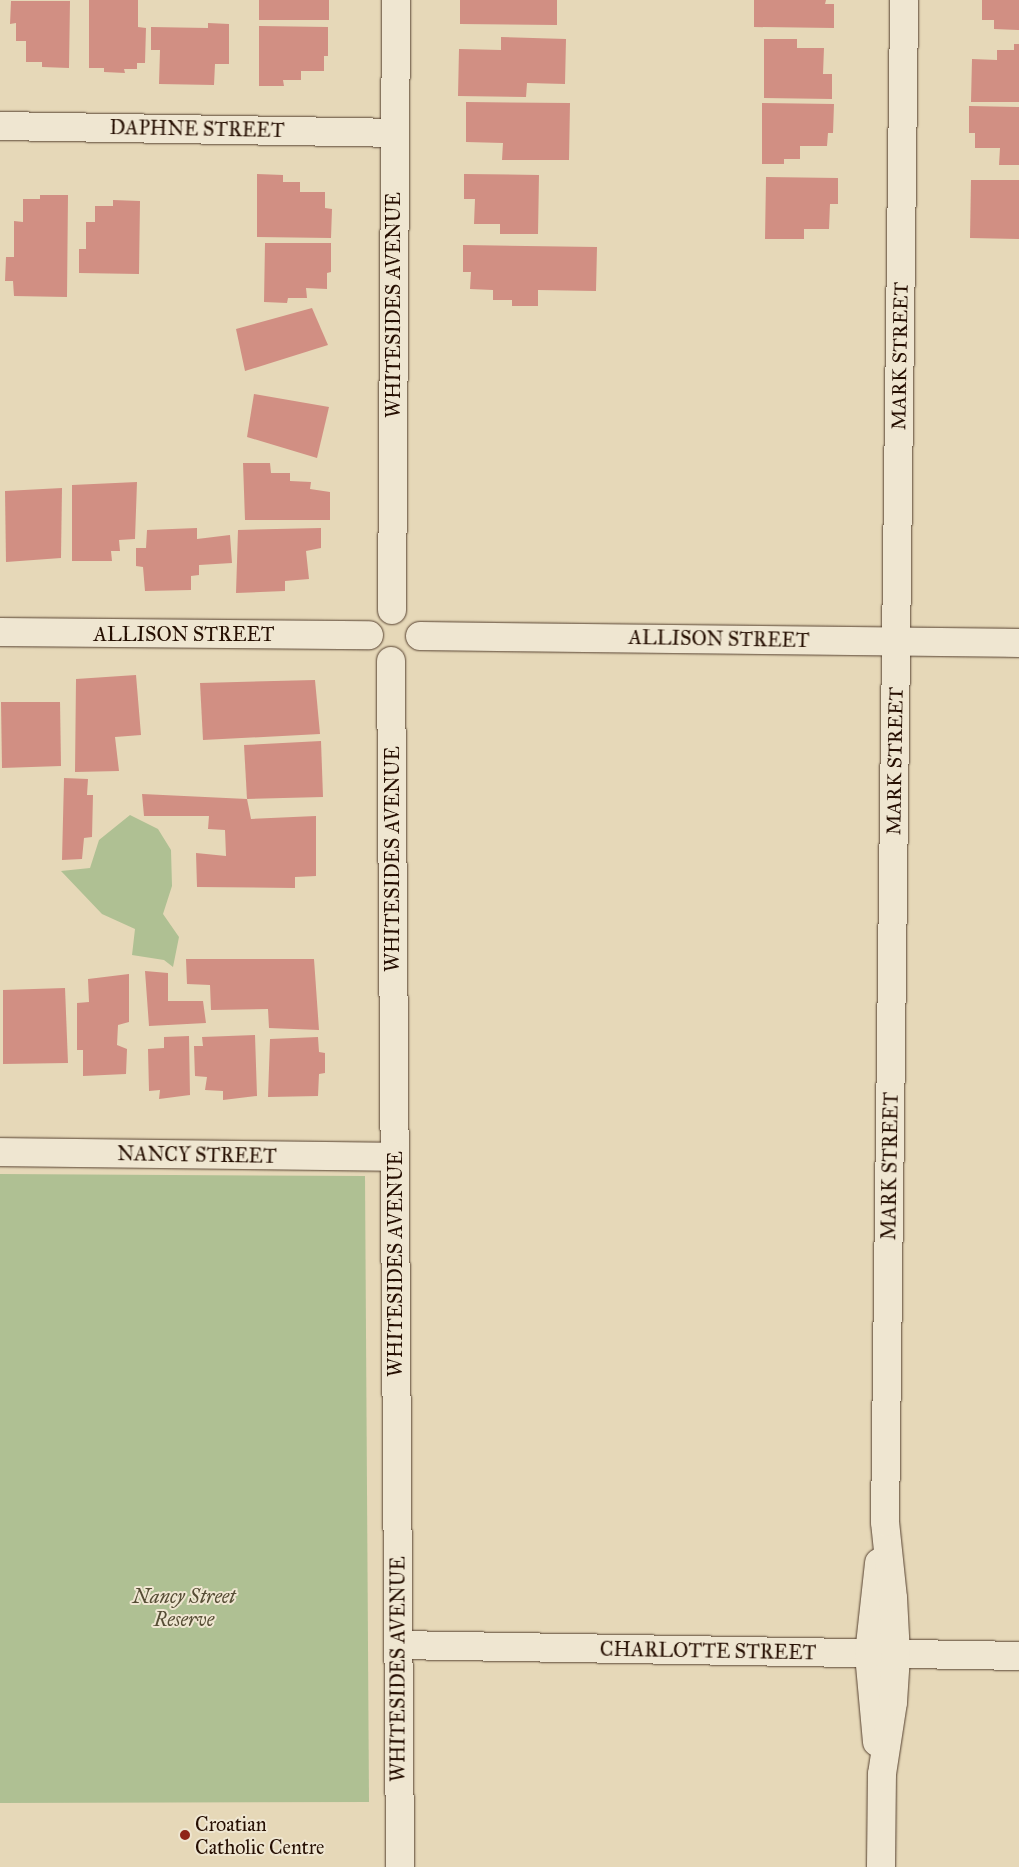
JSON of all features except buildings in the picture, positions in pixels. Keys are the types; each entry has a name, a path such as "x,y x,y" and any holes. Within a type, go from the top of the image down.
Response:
{"street":[{"name":"WHITESIDES AVENUE","path":"392,610 396,0"},
{"name":"MARK STREET","path":"881,1867 882,1774 893,1702 883,1654 893,1598 885,1522 904,0"},
{"name":"DAPHNE STREET","path":"0,126 394,133"},
{"path":"392,610 409,614 416,621 420,636 414,652 407,658 391,661 376,653 368,635 375,618 392,610"},
{"name":"ALLISON STREET","path":"0,632 368,635"},
{"name":"ALLISON STREET","path":"420,636 1019,643"},
{"name":"WHITESIDES AVENUE","path":"391,661 400,1867"},
{"name":"NANCY STREET","path":"0,1152 395,1157"},
{"name":"CHARLOTTE STREET","path":"398,1645 1019,1656"}],"green space":[{"path":"130,815 158,829 171,850 172,886 163,914 179,937 173,967 164,960 132,955 135,929 102,914 61,871 90,868 99,840"},
{"name":"Nancy Street Reserve","path":"0,1174 365,1176 369,1802 0,1803"}],"place":[{"name":"Croatian Catholic Centre","path":"185,1835"}]}
